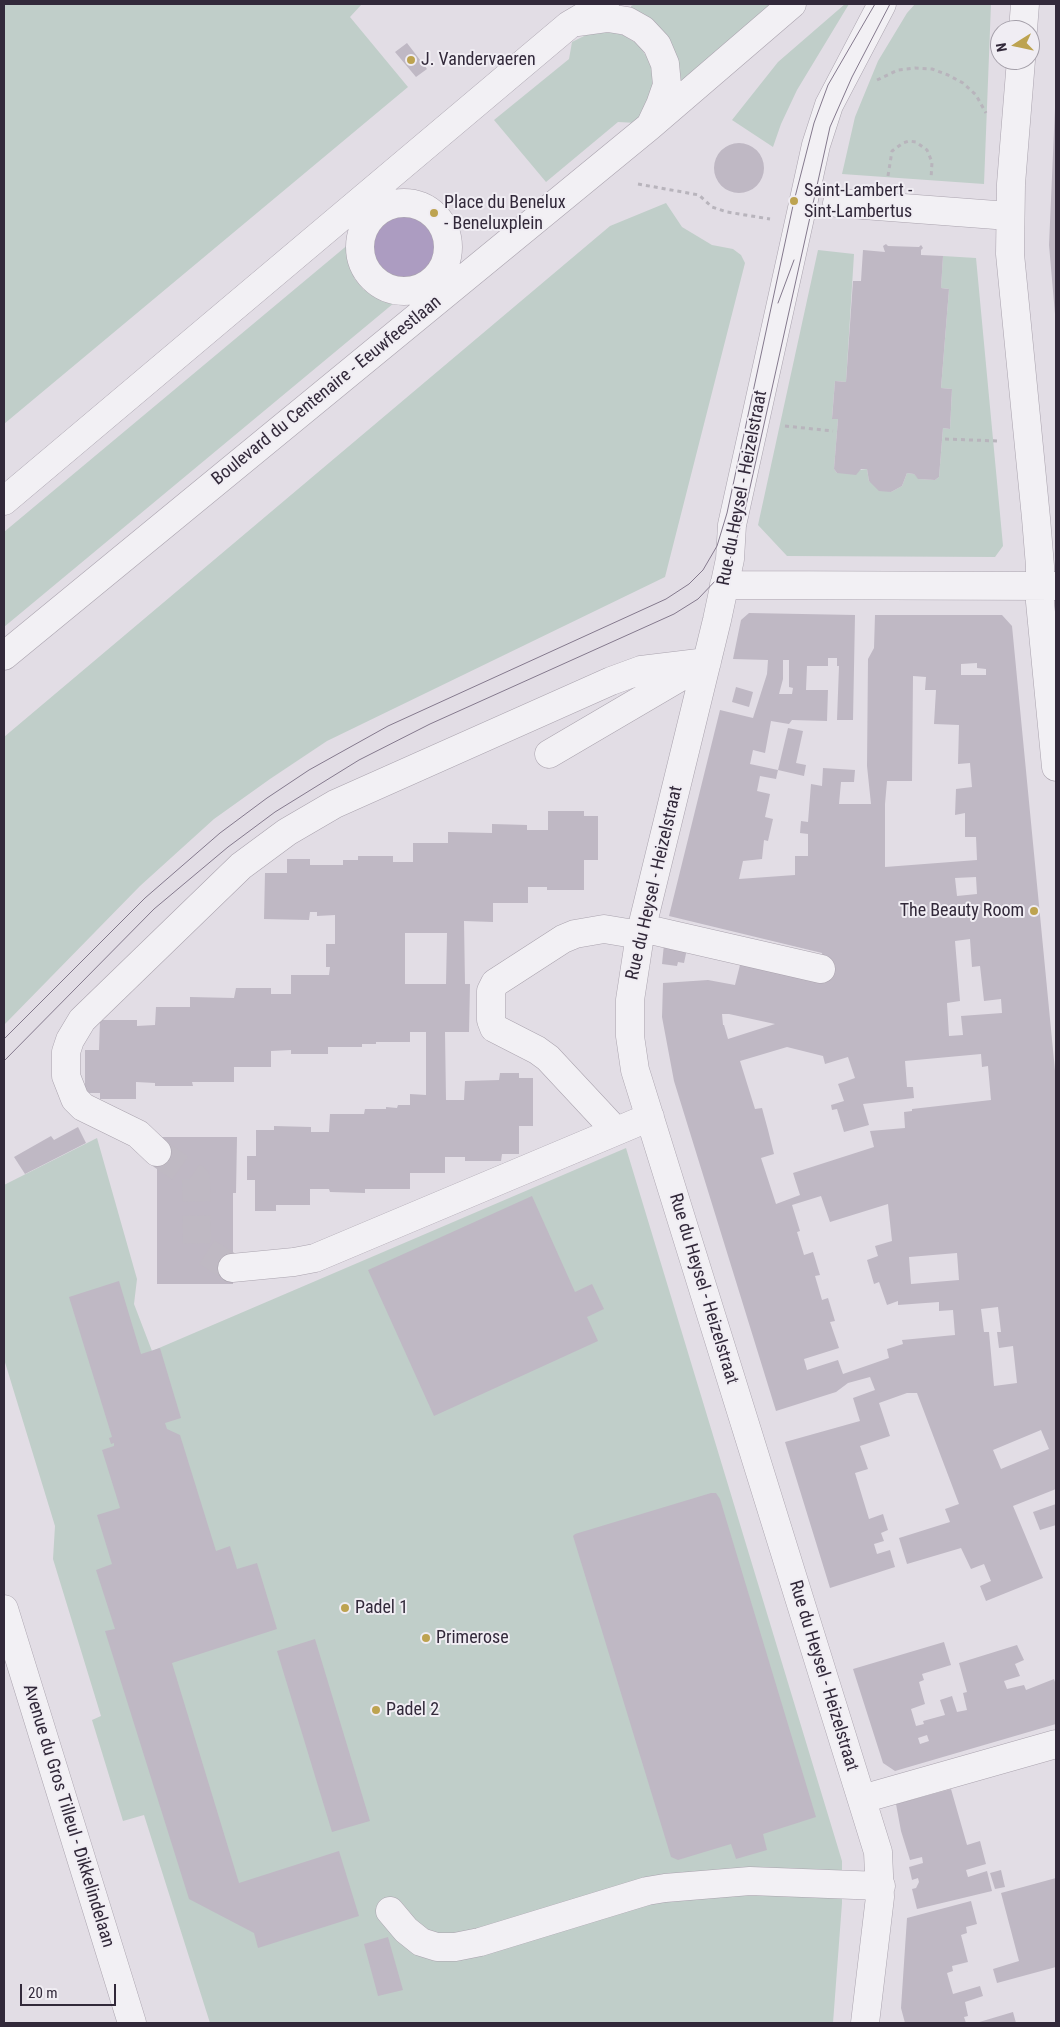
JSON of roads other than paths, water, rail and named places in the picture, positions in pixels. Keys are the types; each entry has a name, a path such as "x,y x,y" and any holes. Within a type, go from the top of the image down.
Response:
{"street":[{"name":"Boulevard du Centenaire - Eeuwfeestlaan","path":"4,501 569,25 605,4"},
{"name":"Boulevard du Centenaire - Eeuwfeestlaan","path":"4,656 650,126 792,4"},
{"name":"Rue du Heysel - Heizelstraat","path":"865,2023 880,1886 878,1852 635,1070 630,1036 631,982 641,931 707,662 730,559 732,525 816,145 828,104 882,4"},
{"path":"1024,20 1025,4"},
{"name":"Boulevard du Centenaire - Eeuwfeestlaan","path":"569,25 589,19 608,18 627,21 643,30 657,44 665,64 666,85 660,105 650,126"},
{"path":"1020,70 1009,216 1010,254 1036,526 1048,586 1040,602 1056,767"},
{"path":"400,202 414,203 427,209 438,218 445,230 448,244 447,259 436,284 406,292 386,288 370,276 362,264 359,251 360,237 373,209 400,202"},
{"path":"837,203 1009,216"},
{"path":"724,585 1048,586"},
{"path":"549,754 707,662"},
{"path":"157,1152 138,1134 83,1107 75,1099 66,1076 66,1052 70,1040 82,1020 241,866 287,832 335,804 602,685 641,670 707,662"},
{"path":"616,1132 548,1058 494,1028 490,1020 491,991 495,983 563,939 575,934 604,929 641,931 821,969"},
{"path":"232,1268 315,1258 650,1117"},
{"name":"Avenue du Gros Tilleul - Dikkelindelaan","path":"4,1609 132,2023"},
{"path":"862,1799 1056,1744"},
{"path":"390,1912 406,1930 421,1942 437,1947 455,1947 480,1942 647,1891 665,1888 750,1881 880,1886"}],"tunnel":[{"path":"157,1152 196,1179 197,1246 232,1268"}],"tram line":[{"path":"4,1039 145,898 220,833 267,798 309,770 388,726 666,599 689,584 703,570 717,546 727,513 794,201 814,123 828,85 875,4"},
{"path":"4,1061 154,909 228,847 275,812 359,760 430,724 674,614 698,599 718,578 730,559 743,519 830,127 852,77 890,4"},
{"path":"778,303 794,260"}],"place":[{"name":"J. Vandervaeren","path":"411,60"},
{"name":"Saint-Lambert - Sint-Lambertus","path":"794,201"},
{"name":"Place du Benelux - Beneluxplein","path":"434,213"},
{"name":"The Beauty Room","path":"1034,911"},
{"name":"Padel 1","path":"345,1608"},
{"name":"Primerose","path":"426,1638"},
{"name":"Padel 2","path":"376,1710"}]}
